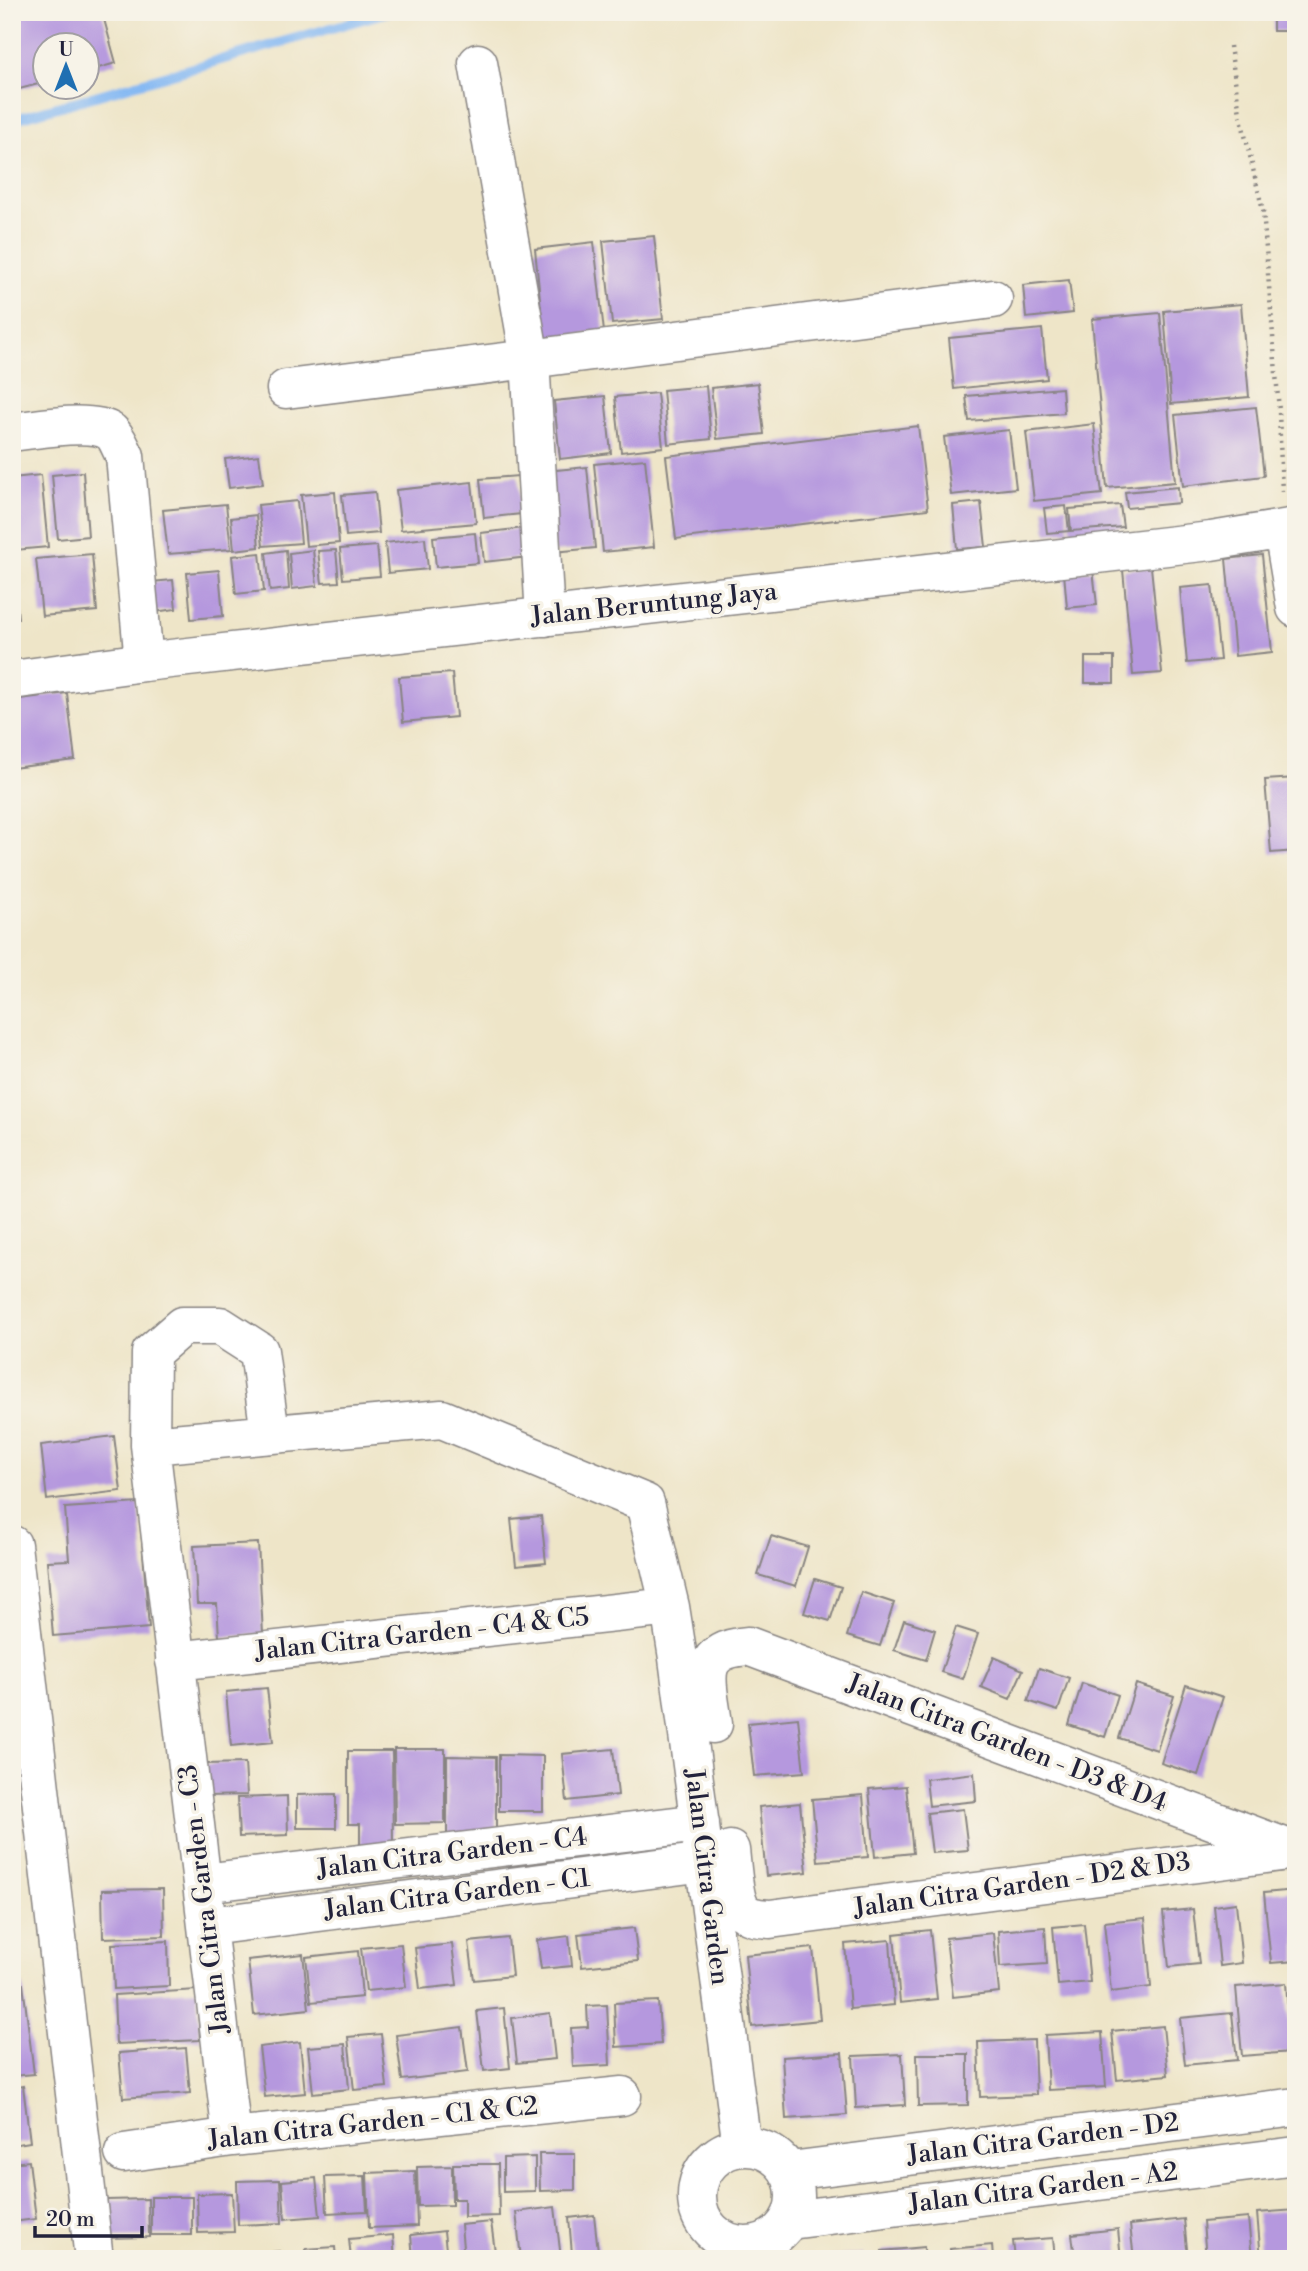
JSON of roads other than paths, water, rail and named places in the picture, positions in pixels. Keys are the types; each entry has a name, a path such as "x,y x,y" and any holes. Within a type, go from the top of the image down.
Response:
{"street":[{"path":"478,63 530,359 545,617"},
{"path":"286,389 993,299"},
{"path":"12,432 69,426 95,427 110,431 116,439 125,456 144,662"},
{"path":"1289,528 1296,608"},
{"name":"Jalan Beruntung Jaya","path":"12,680 144,662 1211,541 1289,528"},
{"name":"Jalan Citra Garden - C3","path":"232,2137 150,1445 151,1353 182,1326 220,1326 259,1350 270,1434"},
{"name":"Jalan Citra Garden","path":"270,1434 442,1419 645,1503 670,1607 742,2147"},
{"path":"150,1445 270,1434"},
{"path":"12,1545 94,2259"},
{"name":"Jalan Citra Garden - C4 & C5","path":"175,1661 670,1607"},
{"name":"Jalan Citra Garden - D3 & D4","path":"721,1651 748,1646 1294,1850"},
{"name":"Jalan Citra Garden","path":"721,1651 710,1663 707,1677 737,1899 741,1910 749,1916"},
{"name":"Jalan Citra Garden - C4","path":"203,1883 700,1823"},
{"name":"Jalan Citra Garden - D2 & D3","path":"749,1916 770,1919 1294,1850"},
{"name":"Jalan Citra Garden - C1","path":"209,1926 705,1862"},
{"name":"Jalan Citra Garden - C1 & C2","path":"124,2153 232,2137 622,2096"},
{"name":"Jalan Citra Garden - D2","path":"790,2171 1296,2107"},
{"path":"742,2147 756,2147 781,2160 790,2171 796,2187 796,2204 790,2221 780,2234 751,2252 714,2234 701,2216 696,2201 697,2186 703,2171 720,2155 742,2147"},
{"name":"Jalan Citra Garden - A2","path":"790,2221 1296,2156"}],"waterway":[{"path":"12,120 387,12"}]}
